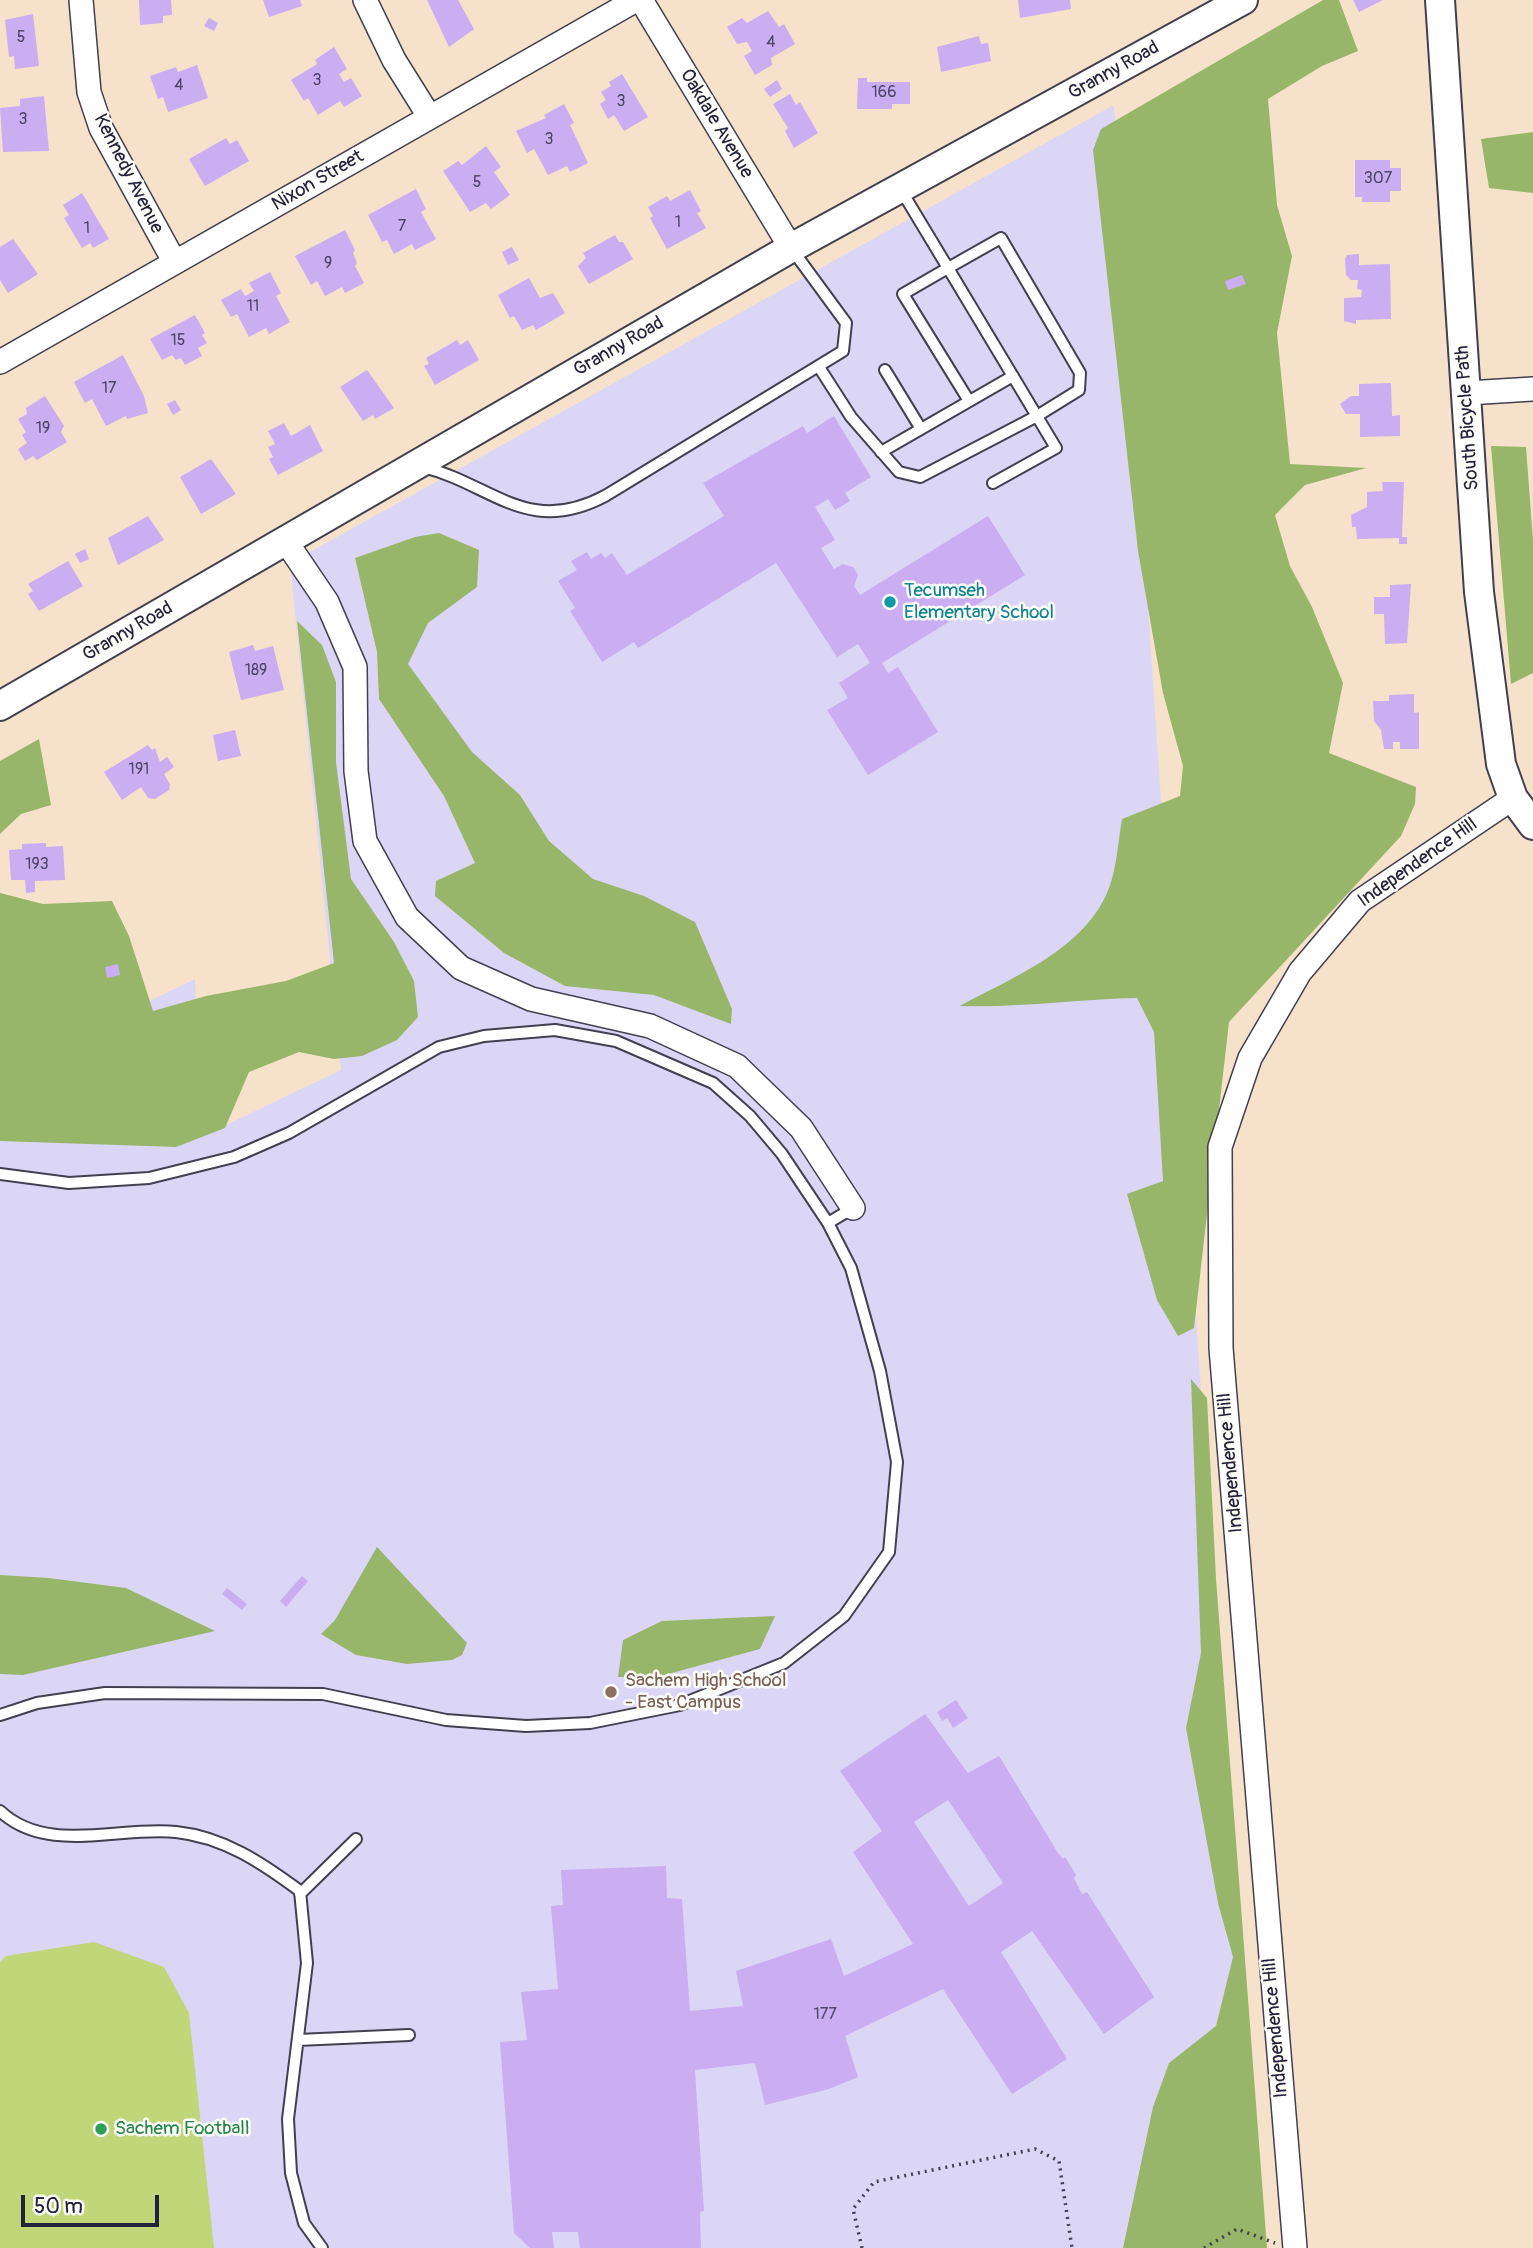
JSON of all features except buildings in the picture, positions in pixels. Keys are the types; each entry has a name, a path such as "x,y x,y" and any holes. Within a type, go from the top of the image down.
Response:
{"street":[{"name":"Kennedy Avenue","path":"82,0 89,92 101,128 174,261"},
{"path":"365,0 394,60 429,116"},
{"name":"Nixon Street","path":"0,362 174,261 293,197 429,116 638,0"},
{"name":"Oakdale Avenue","path":"638,0 791,247"},
{"name":"Granny Road","path":"0,706 791,247 1243,0"},
{"name":"South Bicycle Path","path":"1440,0 1479,592 1501,764 1513,798 1533,825"},
{"path":"1467,393 1533,389"},
{"path":"285,540 327,602 355,667 356,771 365,841 407,917 461,968 531,999 650,1026 737,1066 801,1128 853,1208"},
{"name":"Independence Hill","path":"1295,2248 1221,1348 1220,1147 1250,1058 1300,972 1360,901 1513,798"}],"lane":[{"path":"900,188 1056,448 993,483"},
{"path":"820,367 851,417 899,472 920,477 1037,416 1079,390 1080,373 1001,238 903,294 968,401"},
{"path":"414,464 437,470 515,507 537,510 577,508 605,496 843,351 846,323 791,247"},
{"path":"884,370 921,429"},
{"path":"881,452 1013,376"},
{"path":"0,1174 69,1183 149,1178 234,1157 289,1133 439,1046 484,1036 555,1030 616,1041 713,1083 750,1116 782,1154 828,1223 854,1281 880,1371 897,1462 889,1552 844,1616 783,1662 680,1704 590,1723 526,1726 446,1720 323,1694 105,1693 37,1703 0,1715"},
{"path":"828,1223 853,1208"},
{"path":"0,1811 38,1835 176,1832 231,1846 263,1864 300,1891 307,1963 288,2119 290,2173 304,2223 322,2248"},
{"path":"300,1894 356,1839"},
{"path":"298,2040 409,2035"}],"path":[{"path":"862,2248 853,2209 874,2182 1035,2149 1059,2161 1072,2248"},
{"path":"1204,2248 1237,2229 1286,2248"}],"shaded area":[{"name":"Sachem High School - East Campus","path":"1114,105 1259,2248 0,2248 0,1041 4,1071 195,979 203,1136 341,1070 290,563"}],"green space":[{"path":"1323,0 1339,0 1358,51 1322,66 1268,99 1277,205 1292,256 1277,333 1290,464 1366,468 1305,485 1275,515 1290,566 1312,607 1343,683 1329,753 1416,787 1415,804 1401,836 1229,1022 1194,1328 1178,1336 1157,1300 1127,1194 1163,1181 1154,1032 1137,998 960,1006 1046,959 1083,928 1098,909 1112,880 1122,819 1180,796 1183,766 1163,693 1138,551 1093,150 1101,129"},
{"path":"1533,132 1533,193 1489,188 1481,139"},
{"path":"1491,446 1526,447 1533,540 1533,673 1511,684"},
{"path":"439,533 479,550 477,587 428,623 408,664 472,752 520,795 549,841 593,879 644,896 695,922 732,1009 731,1024 654,995 565,986 504,953 435,896 436,881 475,863 444,796 379,699 377,652 355,558 415,537"},
{"path":"297,621 322,645 336,682 336,762 351,879 394,942 414,981 418,1017 397,1040 362,1056 334,1059 299,1052 249,1072 225,1128 176,1147 0,1141 0,893 43,904 112,901 129,936 153,1011 206,996 286,981 334,963"},
{"path":"39,739 51,805 21,814 0,834 0,761"},
{"path":"1191,1379 1207,1398 1216,1579 1267,2248 1123,2248 1153,2107 1169,2063 1216,2026 1233,1957 1218,1903 1186,1728 1201,1653"},
{"path":"377,1547 467,1643 462,1655 452,1660 407,1664 356,1655 321,1634 335,1620"},
{"path":"0,1575 126,1588 215,1631 23,1675 0,1674"},
{"path":"775,1616 760,1649 657,1677 618,1677 623,1640 662,1621"},
{"name":"Sachem Football","path":"94,1942 164,1967 189,2013 214,2248 0,2248 0,1962 6,1956"}],"place":[{"name":"Tecumseh Elementary School","path":"890,602"},
{"name":"Sachem High School - East Campus","path":"611,1692"},
{"name":"Sachem Football","path":"101,2129"}]}
